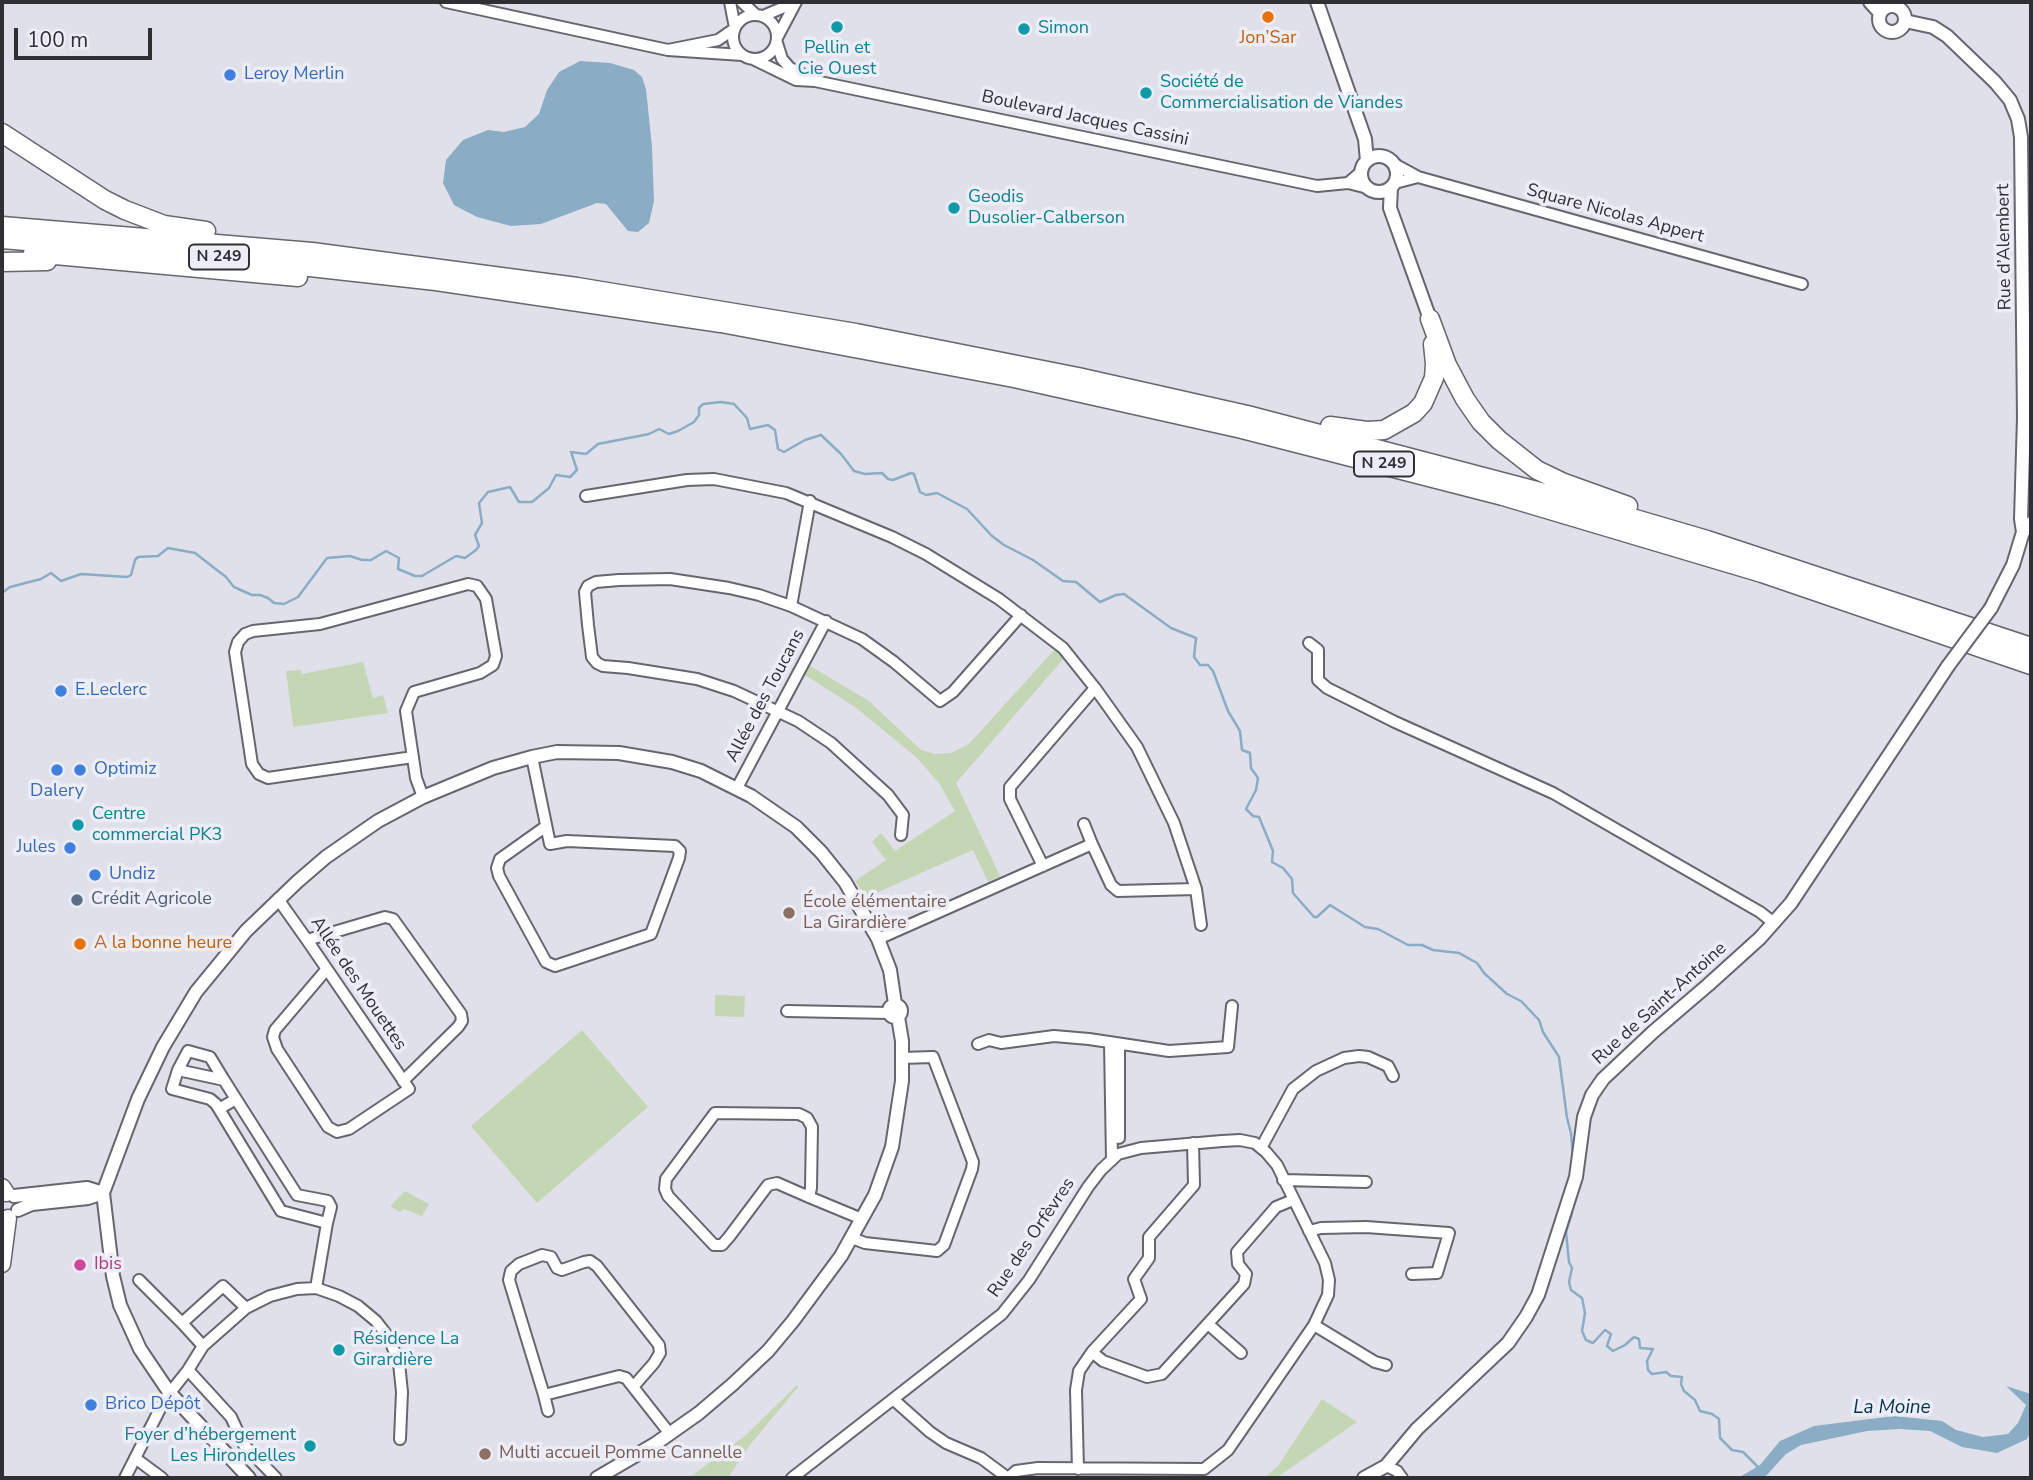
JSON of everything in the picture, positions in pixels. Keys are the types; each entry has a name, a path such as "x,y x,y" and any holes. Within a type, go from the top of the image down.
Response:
{"highway":[{"name":"N 249","path":"2,133 105,200 137,215 164,225 299,245 312,253"},
{"name":"N 249","path":"2,226 312,253 590,289 830,328 1053,372 1247,415 1473,474 1707,540 2031,647"},
{"name":"N 249","path":"2,239 208,256 436,281 649,312 828,342 1026,380 1255,432 1430,476 1787,581 2031,665"},
{"name":"N 249","path":"2,251 422,288 436,281"},
{"name":"N 249","path":"2,262 78,262 91,258"},
{"name":"N 249","path":"1247,415 1260,412 1367,431 1384,430 1394,426 1414,413 1429,391 1435,364 1430,319"},
{"name":"N 249","path":"1430,319 1447,365 1465,400 1481,422 1514,454 1537,470 1564,483 1695,529 1707,540"}],"main road":[{"path":"2,1264 9,1215"}],"street":[{"path":"446,2 668,50 721,52 755,60 769,55 796,2"},
{"path":"730,2 735,28 733,43 742,55"},
{"path":"742,2 773,24 777,40"},
{"path":"668,50 718,40 735,28 744,17 782,8 789,2"},
{"path":"1317,2 1365,139 1362,178 1390,208 1430,319"},
{"path":"1870,2 1880,13 1880,25 1890,32 1902,28 1905,21 1903,13 1897,7 1886,7 1880,13"},
{"name":"Rue d’Alembert","path":"1905,21 1933,27 1947,36 1995,82 2010,100 2018,118 2021,137 2024,418 2021,519 2027,528 2013,565 1991,608"},
{"name":"Boulevard Jacques Cassini","path":"777,40 782,59 790,68 816,81"},
{"name":"Boulevard Jacques Cassini","path":"755,60 796,80 816,81 1317,186 1348,183 1372,190"},
{"path":"1365,139 1389,160 1397,176 1390,208"},
{"path":"1348,183 1364,166 1389,160"},
{"name":"Square Nicolas Appert","path":"1389,160 1418,177 1802,285"},
{"path":"1372,190 1385,191 1418,177"},
{"path":"586,496 687,480 714,479 775,490 810,501 926,554 1021,615 1063,649 1137,747 1174,823 1196,889 1201,925"},
{"path":"791,606 810,501"},
{"path":"901,835 903,815 888,795 831,743 778,710 697,679 597,663 592,657 585,592 588,586 596,582 670,579 729,588 791,606 869,643 940,701 953,692 1021,615"},
{"path":"413,757 268,778 259,774 252,764 247,738 235,652 238,642 244,634 253,631 320,624 468,584 477,586 486,600 495,656 493,665 480,673 414,692 406,711 423,797"},
{"name":"Rue de Saint-Antoine","path":"1364,1478 1388,1472 1406,1440 1508,1343 1526,1317 1538,1295 1577,1177 1584,1116 1592,1095 1615,1066 1774,923 1805,882 1948,666 1991,608"},
{"name":"Allée des Toucans","path":"737,788 826,621"},
{"path":"1309,643 1318,650 1318,680 1327,688 1395,722 1553,793 1760,912 1774,923"},
{"path":"1043,866 1010,799 1010,787 1095,688"},
{"path":"248,1478 169,1392 140,1349 120,1305 113,1276 103,1193 138,1099 174,1026 226,953 278,899 326,857 423,797 493,768 557,752 619,753 673,762 701,771 737,788 796,827 845,882 878,939 890,970 894,1011 900,1023 902,1058 899,1112 884,1174 852,1238 820,1286 768,1351 733,1384 670,1434 597,1478"},
{"path":"532,757 550,844 567,841 675,846 680,850 651,934 555,966 546,962 497,868 500,859 545,827"},
{"path":"1084,824 1111,885 1118,891 1196,889"},
{"path":"878,939 1092,844"},
{"name":"Allée des Mouettes","path":"278,899 406,1085"},
{"path":"307,940 385,917 393,919 461,1014 462,1021 458,1027 406,1085 349,1129 337,1132 328,1127 277,1049 273,1037 275,1030 326,970"},
{"path":"978,1044 989,1040 1001,1043 1054,1036 1169,1051 1228,1047 1232,1006"},
{"path":"787,1011 894,1011"},
{"path":"894,1400 930,1432 981,1458 1008,1478 1016,1471 1038,1468 1204,1474 1228,1450 1314,1325 1328,1295 1329,1280 1325,1263 1277,1166 1261,1148 1255,1143 1240,1140 1141,1148 1115,1157 1115,1044"},
{"path":"316,1288 331,1207 328,1201 297,1195 210,1057 188,1051 172,1089 210,1099 281,1211 327,1223"},
{"path":"1261,1148 1293,1089 1316,1071 1344,1058 1359,1056 1388,1066 1393,1076"},
{"path":"852,1238 866,1243 937,1251 944,1245 972,1169 973,1162 933,1057 902,1058"},
{"path":"178,1070 224,1080"},
{"path":"219,1110 236,1099"},
{"path":"809,1197 812,1127 807,1118 799,1114 715,1113 666,1180 665,1189 668,1196 714,1245 722,1244 730,1237 768,1185 777,1184 862,1219"},
{"path":"1078,1469 1076,1390 1079,1371 1092,1352 1141,1299 1134,1279 1149,1258 1149,1237 1194,1185 1193,1143"},
{"name":"Rue des Orfèvres","path":"792,1478 1002,1314 1029,1280 1088,1187 1115,1157"},
{"path":"1283,1180 1366,1182"},
{"path":"6,1192 87,1188 103,1193"},
{"path":"6,1192 18,1202 9,1215"},
{"path":"9,1215 32,1204 88,1198 103,1193"},
{"path":"1092,1352 1103,1361 1147,1377 1163,1374 1244,1284 1246,1274 1238,1264 1237,1252 1276,1207 1293,1200"},
{"path":"1309,1231 1366,1227 1449,1233 1437,1273 1412,1274"},
{"path":"548,1411 509,1280 511,1271 519,1264 542,1255 551,1257 557,1268 562,1270 590,1261 597,1266 659,1345 660,1353 654,1363 633,1387"},
{"path":"139,1280 203,1346"},
{"path":"182,1323 223,1286 246,1308"},
{"path":"125,1478 169,1392 188,1370 203,1346 246,1308 270,1296 297,1289 316,1288 358,1306 376,1321 389,1338 398,1363 402,1392 400,1439"},
{"path":"1208,1324 1241,1353"},
{"path":"1314,1325 1375,1362 1386,1365"},
{"path":"188,1370 231,1417 244,1445 276,1478"},
{"path":"544,1395 620,1376 626,1378 670,1434"},
{"path":"135,1458 162,1478"},
{"path":"1388,1472 1396,1471 1402,1478"}],"green space":[{"path":"1055,649 1065,657 956,783 1000,876 988,882 973,850 867,897 855,881 886,860 872,842 881,833 895,851 955,811 939,783 916,757 855,707 805,675 810,666 869,701 921,750 935,754 951,753 969,744"},
{"path":"363,662 373,698 383,695 388,713 293,727 286,671 301,670 302,674"},
{"path":"715,995 745,996 744,1017 715,1016"},
{"path":"582,1030 648,1107 537,1203 471,1126"},
{"path":"405,1191 429,1204 422,1216 404,1209 400,1212 390,1206"},
{"path":"799,1386 749,1446 728,1478 689,1478 746,1435"},
{"path":"1322,1399 1357,1422 1276,1478 1264,1478 1278,1466"}],"water":[{"path":"580,61 610,63 634,70 642,77 646,89 652,147 654,201 649,223 638,232 628,231 606,204 597,203 541,224 511,226 477,217 454,205 443,183 446,160 463,140 488,130 504,132 525,127 539,114 547,90 559,72"},
{"path":"2006,1386 2031,1394 2031,1431 2027,1439 1997,1453 1962,1447 1930,1431 1867,1431 1801,1445 1786,1454 1764,1478 1738,1478 1760,1465 1780,1441 1814,1426 1894,1416 1942,1421 1956,1430 1983,1437 2008,1434 2018,1423 2026,1405"}],"waterway":[{"path":"2,593 10,587 41,579 51,573 61,581 81,574 127,577 131,575 138,557 158,556 168,548 195,553 226,577 234,587 268,598 274,603 284,604 298,597 327,558 350,556 371,560 386,551 399,558 398,569 415,576 422,576 456,556 465,558 479,546 475,535 482,523 479,503 488,492 510,487 519,502 532,502 549,488 556,475 570,477 577,470 571,452 586,454 598,444 649,434 659,429 669,434 678,431 694,422 703,404 734,404 747,418 750,429 768,425 775,430 778,449 784,452 805,440 821,435 854,471 865,474 882,473 893,480 914,474 920,492 926,495 937,493 967,509 992,536 1063,581 1076,582 1100,602 1124,594 1171,628 1196,638 1194,657 1200,665 1208,665 1213,671 1228,711 1240,731 1242,750 1250,753 1251,768 1258,778 1256,790 1246,809 1253,816 1259,817 1273,851 1272,862 1283,868 1292,879 1293,893 1314,917 1330,905 1365,927 1378,929 1408,945 1422,945 1433,950 1459,953 1477,963 1507,994 1521,1001 1539,1020 1543,1032 1559,1057 1573,1156"},
{"path":"1572,1213 1566,1232 1572,1268 1569,1282 1571,1290 1582,1298 1585,1313 1582,1331 1586,1340 1593,1343 1605,1330 1611,1334 1607,1346 1613,1351 1634,1337 1639,1339 1640,1348 1653,1349 1647,1361 1648,1370 1652,1374 1666,1372 1671,1376 1682,1377 1684,1391 1695,1400 1700,1411 1719,1419 1720,1438 1732,1450 1743,1452 1759,1468"}],"place":[{"name":"Jon’Sar","path":"1268,17"},
{"name":"Pellin et Cie Ouest","path":"837,27"},
{"name":"Simon","path":"1024,29"},
{"name":"Leroy Merlin","path":"230,75"},
{"name":"Société de Commercialisation de Viandes","path":"1146,93"},
{"name":"Geodis Dusolier-Calberson","path":"954,208"},
{"name":"E.Leclerc","path":"61,691"},
{"name":"Dalery","path":"57,770"},
{"name":"Optimiz","path":"80,770"},
{"name":"Centre commercial PK3","path":"78,825"},
{"name":"Jules","path":"70,848"},
{"name":"Undiz","path":"95,875"},
{"name":"Crédit Agricole","path":"77,900"},
{"name":"École élémentaire La Girardière","path":"789,913"},
{"name":"A la bonne heure","path":"80,944"},
{"name":"Ibis","path":"80,1265"},
{"name":"Résidence La Girardière","path":"339,1350"},
{"name":"Brico Dépôt","path":"91,1405"},
{"name":"Foyer d’hébergement Les Hirondelles","path":"310,1446"},
{"name":"Multi accueil Pomme Cannelle","path":"485,1454"}],"water label":[{"name":"La Moine","path":"1892,1408"}]}
